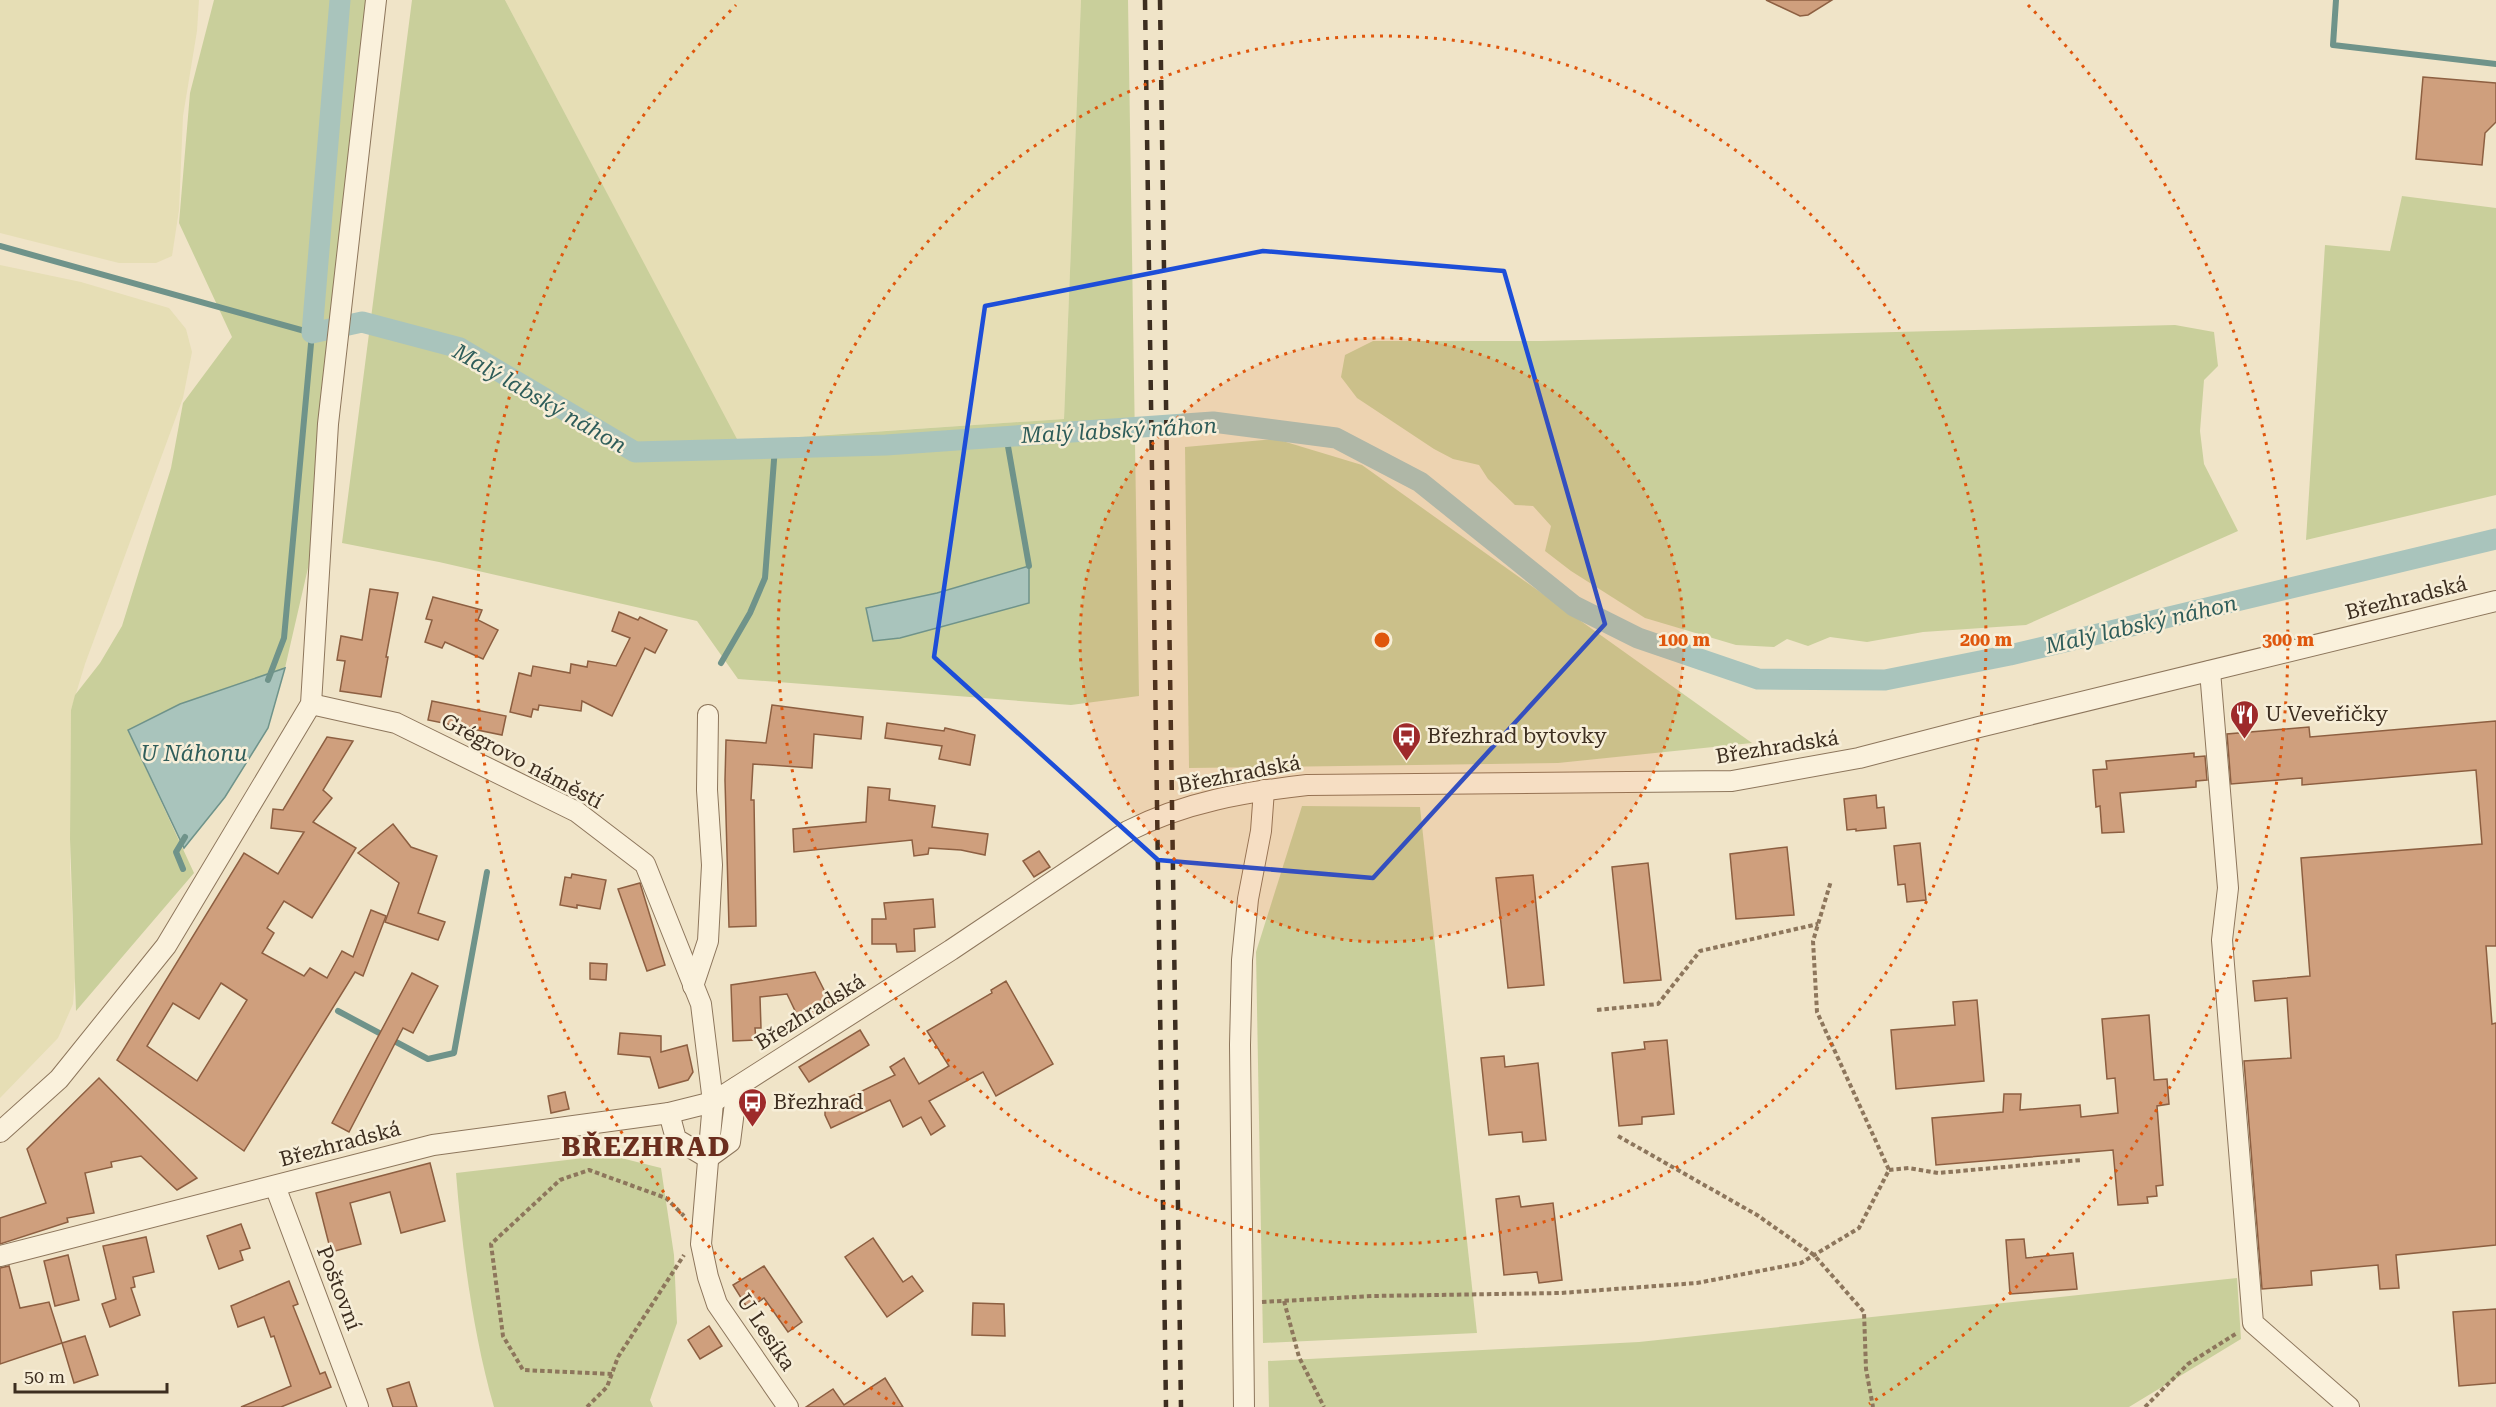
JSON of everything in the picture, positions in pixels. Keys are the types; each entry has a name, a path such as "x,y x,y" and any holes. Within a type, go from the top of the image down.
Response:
{"street":[{"path":"0,1132 59,1079 166,946 311,704 328,424 376,0"},
{"name":"Březhradská","path":"0,1256 433,1144 669,1113 713,1102 951,950 1128,831 1172,812 1206,801 1307,785 1732,781 1859,758 2496,601"},
{"path":"2210,670 2228,888 2222,940 2253,1323 2349,1407"},
{"name":"Grégrovo náměstí","path":"311,704 396,723 577,812 645,864 701,1004 713,1102"},
{"path":"693,986 708,941 712,865 707,790 708,715"},
{"path":"1244,1407 1242,960 1248,899 1261,831 1264,790"},
{"path":"669,1113 676,1139 708,1158 730,1142 737,1087"},
{"name":"U Lesíka","path":"713,1102 702,1234 703,1255 717,1304 788,1407"},
{"name":"Poštovní","path":"275,1186 358,1407"}],"path":[{"path":"1831,881 1813,941 1817,1012 1889,1170"},
{"path":"1597,1010 1658,1004 1700,951 1818,924"},
{"path":"1618,1136 1757,1215 1814,1255 1864,1312 1866,1370 1873,1407"},
{"path":"1889,1170 1909,1168 1938,1173 2082,1160"},
{"path":"587,1407 607,1387 612,1374 618,1357 686,1252 702,1234 666,1198 589,1170 560,1180 491,1244 503,1336 523,1370 612,1374"},
{"path":"1243,1304 1372,1296 1561,1293 1697,1283 1801,1263 1859,1228 1889,1170"},
{"path":"1284,1301 1299,1357 1324,1407"},
{"path":"2145,1407 2188,1364 2253,1323"}],"highlighted area":[{"path":"1263,251 1504,271 1605,624 1373,878 1158,860 934,657 985,306"}],"shaded area":[{"path":"0,0 199,0 197,31 183,116 179,210 172,256 156,263 119,263 0,233"},
{"path":"505,0 1081,0 1064,419 737,441"},
{"path":"0,265 81,282 169,308 186,329 192,352 183,398 85,664 71,710 70,865 75,978 73,1004 58,1038 0,1098"}],"green space":[{"path":"214,0 367,0 322,507 285,668 180,704 128,730 194,873 76,1011 70,839 71,710 75,695 100,663 122,626 171,468 183,403 232,337 179,223 190,93"},
{"path":"412,0 505,0 738,441 1064,419 1081,0 1128,0 1139,696 1071,705 738,679 697,621 439,562 342,543","holes":["1029,566 1029,603 900,638 866,608 937,593"]},
{"path":"2402,196 2496,208 2496,495 2306,540 2325,245 2390,251"},
{"path":"2175,325 2214,332 2218,366 2204,380 2200,431 2204,464 2238,531 2026,625 1923,632 1867,642 1830,637 1808,646 1787,639 1774,647 1736,645 1645,618 1571,571 1545,551 1551,526 1533,506 1515,505 1488,479 1479,465 1453,459 1434,449 1357,398 1341,377 1345,355 1373,341 1541,341"},
{"path":"1276,439 1362,465 1752,743 1558,763 1189,768 1185,447"},
{"path":"1302,806 1420,807 1477,1333 1263,1343 1256,952"},
{"path":"609,1155 661,1168 674,1255 677,1323 650,1400 653,1407 494,1407 469,1291 456,1173"},
{"path":"2237,1278 2241,1339 2129,1407 1269,1407 1268,1361 1639,1342"}],"water":[{"path":"1029,566 1029,603 900,638 873,641 866,608 937,593"},
{"name":"U Náhonu","path":"285,668 268,728 225,797 184,848 128,730 180,704"}],"building":[{"path":"1766,0 1832,0 1808,15 1800,16"},
{"path":"2423,77 2496,83 2496,122 2485,133 2482,165 2416,159"},
{"path":"370,589 398,593 381,697 340,691 345,661 337,660 341,636 362,640"},
{"path":"433,597 482,610 478,620 498,630 483,659 445,642 442,648 425,642 432,620 426,619"},
{"path":"619,612 638,620 640,617 667,630 655,653 645,648 612,716 582,701 581,711 539,705 538,710 533,709 531,717 510,712 519,673 531,676 533,666 570,673 571,664 587,667 588,661 616,666 630,638 612,631"},
{"path":"432,701 506,716 502,735 428,720"},
{"path":"772,705 863,717 861,739 814,734 812,768 753,764 751,800 754,800 756,926 729,927 726,740 766,743"},
{"path":"2496,721 2496,946 2486,946 2492,1024 2496,1023 2496,1245 2396,1255 2399,1288 2380,1289 2378,1265 2311,1271 2312,1285 2262,1289 2244,1061 2291,1058 2287,998 2255,1001 2253,981 2310,976 2301,858 2482,844 2476,770 2302,785 2302,778 2231,784 2227,734 2309,727 2310,737"},
{"path":"887,723 944,731 945,728 975,735 970,765 939,759 942,746 885,738"},
{"path":"327,737 353,741 323,790 332,798 313,822 356,848 312,918 284,901 267,928 274,933 262,953 304,976 310,968 327,978 342,951 353,957 371,910 386,916 363,976 355,972 244,1151 117,1060 244,853 278,874 304,832 271,828 273,809 283,810","holes":["221,983 247,1000 197,1081 147,1046 173,1003 199,1019"]},
{"path":"2194,753 2194,757 2205,756 2207,780 2196,781 2196,787 2120,793 2124,832 2102,833 2100,806 2096,807 2093,770 2107,769 2106,761"},
{"path":"868,787 890,789 889,800 935,806 932,827 988,834 985,855 961,850 929,848 928,854 914,856 912,840 794,852 793,829 866,822"},
{"path":"1876,795 1877,808 1884,807 1886,828 1847,830 1844,799"},
{"path":"393,824 411,847 437,856 418,913 445,922 438,940 385,922 399,883 358,853"},
{"path":"1920,843 1926,900 1907,902 1905,884 1898,885 1894,846"},
{"path":"1787,847 1794,915 1736,919 1730,854"},
{"path":"1039,851 1050,867 1034,877 1023,861"},
{"path":"1648,863 1661,980 1624,983 1612,867"},
{"path":"572,874 606,880 600,909 560,905 565,877 571,878"},
{"path":"1533,875 1544,985 1508,988 1496,878"},
{"path":"640,883 665,965 647,971 618,889"},
{"path":"933,899 935,927 914,929 915,951 897,952 896,944 872,944 872,919 886,919 884,903"},
{"path":"590,963 607,964 606,980 590,979"},
{"path":"815,972 832,1006 800,1021 787,994 760,997 761,1028 755,1028 756,1040 733,1041 731,985"},
{"path":"412,973 438,986 413,1033 403,1028 349,1132 332,1123"},
{"path":"1006,981 1053,1064 996,1096 983,1072 929,1101 945,1126 931,1135 921,1117 903,1127 890,1100 831,1128 825,1115 825,1109 895,1075 890,1067 904,1058 919,1084 949,1066 927,1031 992,993 991,990"},
{"path":"1977,1000 1984,1081 1896,1089 1891,1030 1955,1025 1953,1002"},
{"path":"2149,1015 2154,1080 2167,1079 2169,1104 2157,1106 2163,1185 2156,1186 2157,1196 2147,1197 2148,1203 2118,1205 2113,1150 1936,1165 1932,1118 2003,1112 2004,1094 2021,1094 2020,1110 2080,1105 2081,1117 2118,1113 2115,1078 2107,1079 2102,1019"},
{"path":"860,1030 869,1045 809,1082 799,1067"},
{"path":"620,1033 661,1036 661,1052 687,1045 693,1072 688,1080 659,1088 650,1057 618,1054"},
{"path":"1667,1040 1674,1114 1642,1117 1642,1124 1619,1126 1612,1053 1645,1049 1644,1042"},
{"path":"1504,1056 1505,1067 1538,1063 1546,1140 1523,1142 1522,1132 1489,1135 1481,1058"},
{"path":"99,1078 197,1178 177,1190 141,1156 111,1162 112,1167 85,1173 94,1213 67,1218 68,1222 0,1244 0,1218 46,1203 27,1149"},
{"path":"565,1092 569,1109 551,1113 548,1096"},
{"path":"430,1163 445,1221 401,1233 390,1192 350,1203 361,1244 331,1252 316,1193"},
{"path":"1519,1196 1521,1207 1553,1203 1562,1280 1539,1283 1537,1272 1504,1275 1496,1199"},
{"path":"241,1224 250,1248 240,1251 243,1260 219,1269 207,1236"},
{"path":"146,1237 154,1272 133,1277 135,1287 131,1288 140,1315 110,1327 102,1304 116,1299 103,1246"},
{"path":"873,1238 903,1282 912,1276 923,1291 887,1317 845,1257"},
{"path":"2024,1239 2026,1258 2073,1253 2077,1289 2010,1294 2006,1240"},
{"path":"68,1255 79,1300 55,1306 44,1261"},
{"path":"9,1266 20,1308 49,1302 62,1343 0,1364 0,1268"},
{"path":"764,1266 802,1322 788,1332 764,1298 748,1309 733,1285"},
{"path":"289,1281 298,1304 293,1306 320,1374 325,1372 331,1387 281,1407 241,1407 291,1386 274,1336 271,1337 264,1317 238,1327 231,1306"},
{"path":"973,1303 1004,1304 1005,1336 972,1335"},
{"path":"2496,1309 2496,1383 2459,1386 2453,1312"},
{"path":"709,1326 722,1346 700,1359 688,1340"},
{"path":"85,1336 98,1375 74,1383 62,1343"},
{"path":"885,1378 903,1407 806,1407 833,1389 844,1405"},
{"path":"409,1382 417,1407 393,1407 387,1389"}],"waterway":[{"name":"Malý labský náhon","path":"340,0 312,333 362,322 460,348 635,452 886,445 1213,422 1336,438 1420,482 1574,606 1638,638 1758,679 1885,680 2010,655 2496,539"},
{"path":"2336,0 2333,45 2496,64"},
{"path":"0,246 312,333 284,638 268,680"},
{"path":"1006,435 1029,566"},
{"path":"721,663 750,613 765,578 775,447"},
{"path":"183,869 176,852 185,837"},
{"path":"338,1011 428,1059 454,1053 487,872"}],"railway":[{"path":"1145,0 1166,1407"},
{"path":"1160,0 1181,1407"}],"place":[{"name":"U Veveřičky","path":"2244,740"},
{"name":"Březhrad bytovky","path":"1406,762"},
{"name":"Březhrad","path":"752,1128"}],"district":[{"name":"BŘEZHRAD","path":"646,1147"}]}
